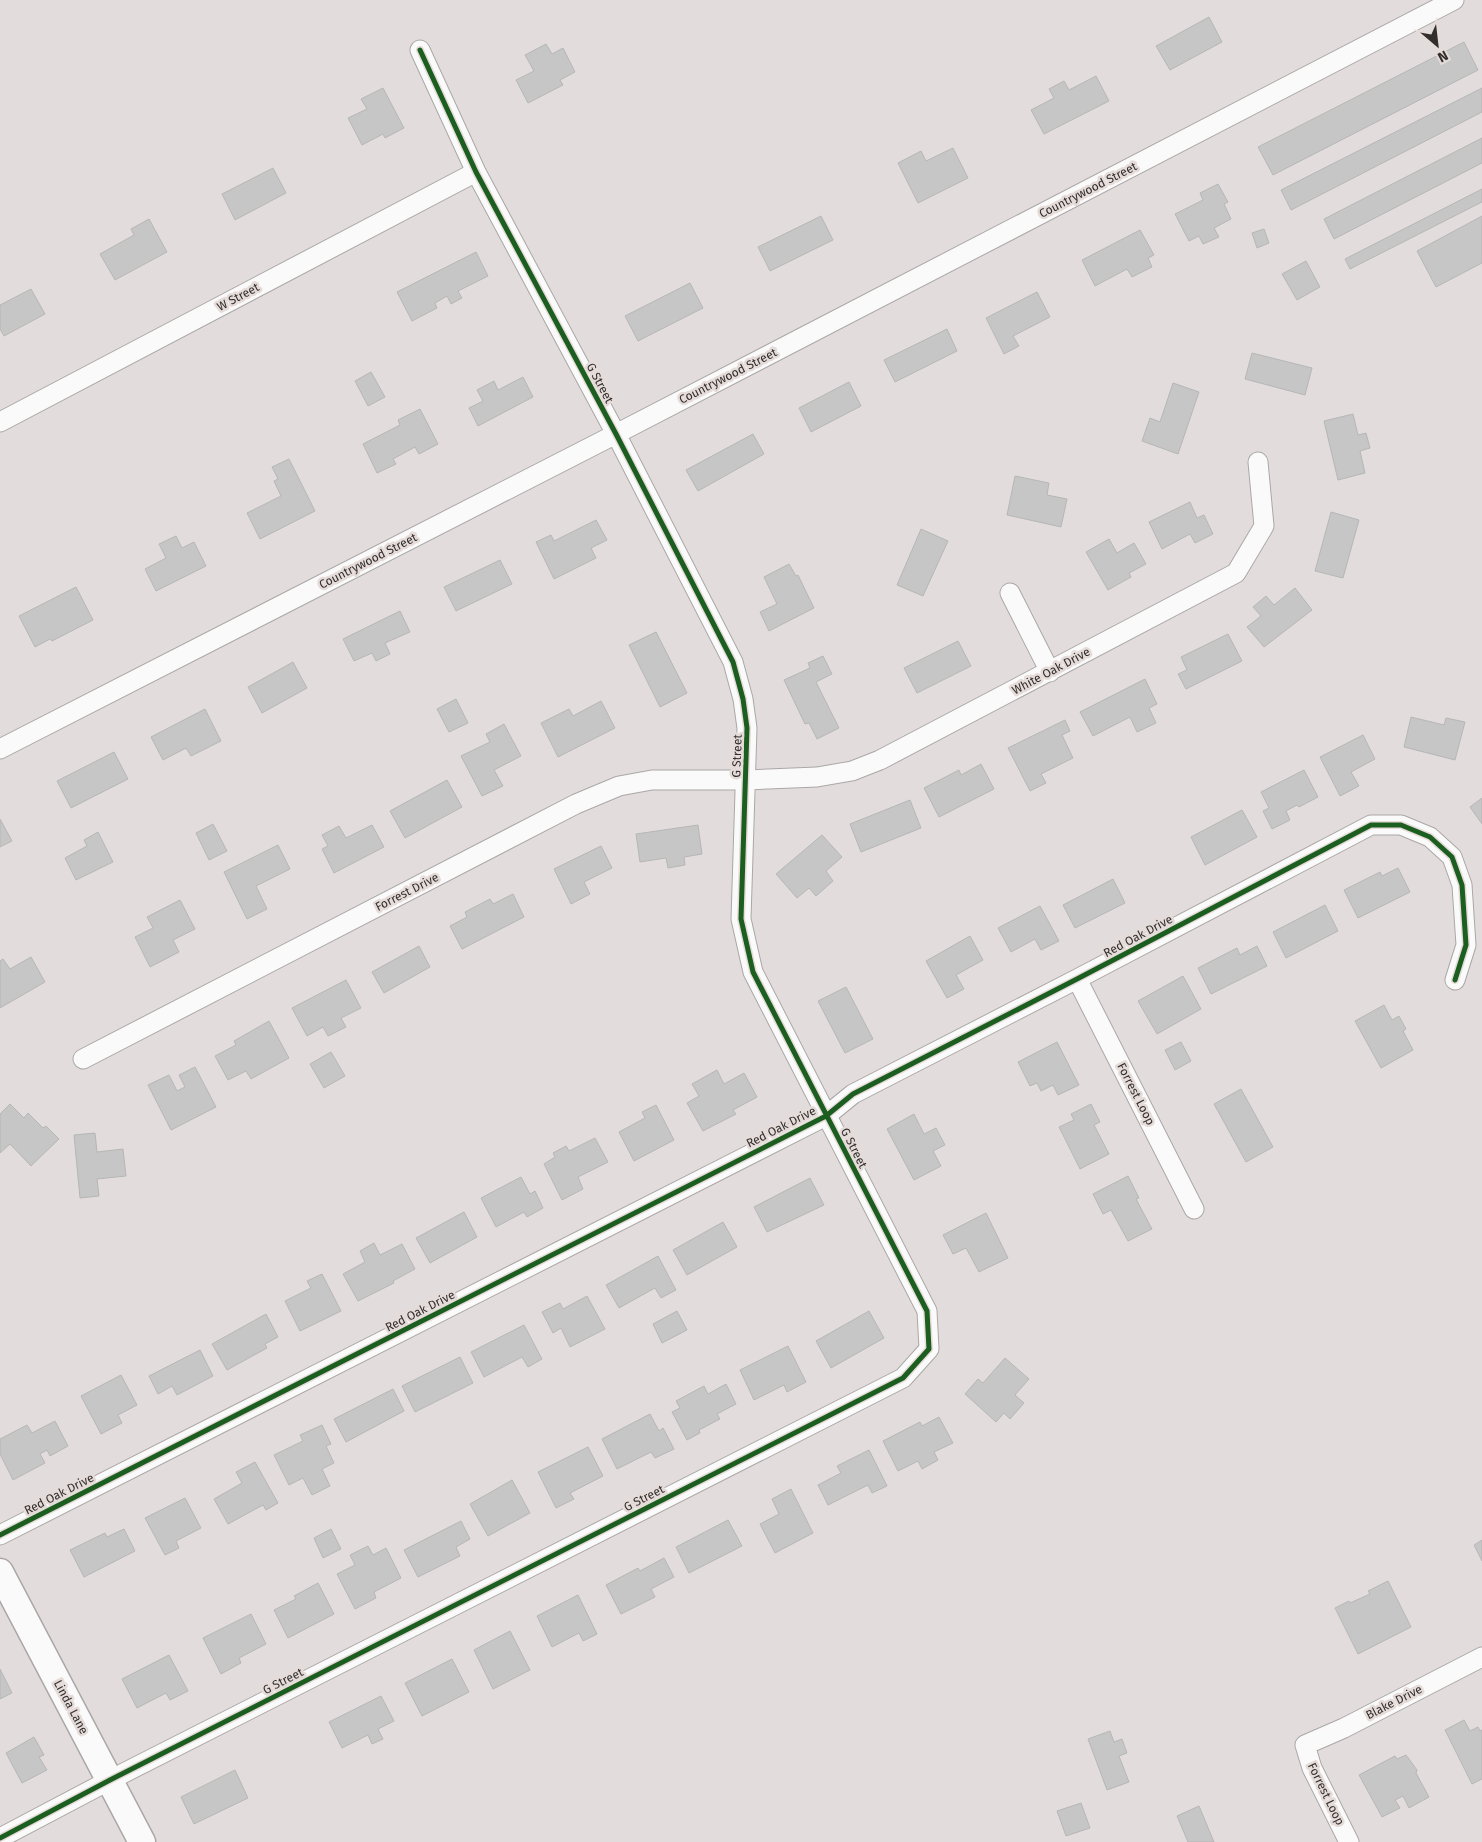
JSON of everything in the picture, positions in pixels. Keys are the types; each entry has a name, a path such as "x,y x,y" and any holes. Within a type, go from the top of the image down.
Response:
{"street":[{"name":"Countrywood Street","path":"0,749 616,434 1454,0"},
{"name":"G Street","path":"0,1838 110,1780 903,1378 930,1349 927,1312 753,972 741,918 748,728 743,699 733,662 616,434 476,172 420,50"},
{"name":"W Street","path":"0,422 476,172"},
{"name":"White Oak Drive","path":"746,780 817,777 852,771 880,760 1236,573 1264,526 1258,462"},
{"path":"1010,594 1050,672"},
{"name":"Forrest Drive","path":"83,1059 567,809 620,786 652,780 746,780"},
{"name":"Red Oak Drive","path":"0,1535 826,1116 853,1094 1078,979 1370,825 1401,825 1430,837 1452,857 1462,885 1466,945 1455,980"},
{"name":"Forrest Loop","path":"1078,979 1194,1210"},
{"name":"Linda Lane","path":"0,1572 142,1842"},
{"name":"Blake Drive","path":"1305,1745 1344,1728 1482,1657"},
{"name":"Forrest Loop","path":"1305,1745 1312,1768 1350,1842"}],"building":[{"path":"1209,17 1222,42 1170,70 1156,46"},
{"path":"1464,42 1478,70 1273,175 1258,147"},
{"path":"546,44 552,54 563,48 575,72 560,80 563,85 528,103 516,80 534,71 525,55"},
{"path":"1096,76 1109,101 1044,134 1031,110 1054,98 1049,89 1064,81 1069,90"},
{"path":"383,88 404,128 385,138 383,134 362,145 348,118 367,109 361,99"},
{"path":"1482,88 1482,112 1291,210 1281,190"},
{"path":"1482,138 1482,163 1334,239 1324,219"},
{"path":"953,148 968,178 918,203 898,163 921,151 926,161"},
{"path":"273,168 286,193 235,220 222,194"},
{"path":"1218,184 1228,202 1224,204 1231,219 1214,228 1219,237 1203,244 1199,236 1189,241 1175,214 1203,200 1200,193"},
{"path":"1482,189 1482,202 1350,269 1345,259"},
{"path":"821,216 833,240 770,271 758,247"},
{"path":"1482,216 1482,263 1436,287 1417,251"},
{"path":"149,219 167,252 115,280 100,254 134,235 131,229"},
{"path":"1264,229 1269,243 1257,248 1252,233"},
{"path":"1140,230 1154,255 1148,258 1152,267 1132,277 1127,269 1095,286 1082,260"},
{"path":"476,252 488,276 458,291 462,298 451,304 447,296 435,303 437,308 412,321 397,292"},
{"path":"1306,261 1320,287 1297,300 1282,274"},
{"path":"690,283 703,308 638,341 625,316"},
{"path":"31,289 45,314 4,336 0,329 0,305"},
{"path":"1037,292 1050,317 1013,336 1019,346 1004,354 986,318"},
{"path":"947,329 957,351 895,382 884,360"},
{"path":"1252,353 1312,368 1305,395 1245,379"},
{"path":"371,372 385,397 368,406 355,381"},
{"path":"523,377 533,397 478,426 469,408 483,401 477,390 494,381 498,390"},
{"path":"849,382 861,406 811,432 799,408"},
{"path":"1173,383 1199,392 1178,454 1142,441 1150,418 1160,422"},
{"path":"420,409 438,444 419,454 415,447 393,459 396,464 377,473 363,444 400,425 398,420"},
{"path":"1353,414 1358,435 1366,433 1370,448 1360,451 1365,473 1338,480 1324,421"},
{"path":"753,434 764,454 698,491 686,470"},
{"path":"289,459 315,511 260,539 247,513 281,496 274,481 278,479 272,467"},
{"path":"1015,476 1049,483 1047,495 1067,499 1061,527 1007,515"},
{"path":"1190,502 1197,518 1204,515 1213,534 1195,543 1190,534 1162,549 1149,522"},
{"path":"1331,512 1359,520 1343,578 1315,571"},
{"path":"596,520 607,540 591,548 596,558 554,579 536,542 551,535 554,541"},
{"path":"921,529 948,541 923,596 897,585"},
{"path":"176,536 182,548 194,542 206,566 156,591 145,569 166,558 159,544"},
{"path":"1109,539 1117,553 1134,543 1146,564 1129,573 1131,577 1108,590 1086,552"},
{"path":"500,560 512,584 456,611 444,587"},
{"path":"789,564 796,576 798,575 814,608 769,631 760,612 777,604 764,577"},
{"path":"76,587 93,620 52,641 50,639 35,647 19,616"},
{"path":"1295,588 1312,610 1264,647 1247,627 1261,616 1253,607 1266,596 1274,605"},
{"path":"400,611 410,632 385,643 390,654 376,661 372,653 354,661 343,639"},
{"path":"656,632 687,693 660,707 629,645"},
{"path":"1228,634 1242,661 1186,689 1178,674 1187,670 1181,657"},
{"path":"958,641 971,666 917,693 904,668"},
{"path":"823,656 832,674 816,682 839,728 817,739 809,723 805,724 784,680 810,668 808,663"},
{"path":"293,662 307,688 262,713 248,687"},
{"path":"1145,679 1157,704 1149,708 1156,723 1137,732 1130,717 1093,736 1080,712"},
{"path":"456,699 468,723 449,732 437,709"},
{"path":"601,701 615,728 558,757 541,723 569,709 573,716"},
{"path":"205,709 221,741 191,756 186,748 163,760 151,737"},
{"path":"1411,717 1444,725 1446,718 1465,722 1455,760 1404,747"},
{"path":"1065,720 1070,731 1062,735 1073,758 1041,774 1046,783 1030,791 1008,748"},
{"path":"504,724 521,756 494,770 503,786 482,796 461,756 490,742 486,734"},
{"path":"1363,735 1375,759 1351,772 1359,786 1340,796 1320,757"},
{"path":"114,752 128,779 71,808 57,781"},
{"path":"981,764 994,789 939,817 924,788 959,770 961,775"},
{"path":"1304,770 1318,797 1299,807 1297,805 1286,811 1290,820 1272,829 1263,811 1269,808 1261,792"},
{"path":"447,780 462,807 405,838 390,811"},
{"path":"1482,798 1482,824 1470,807"},
{"path":"910,800 921,828 861,852 850,824"},
{"path":"1242,810 1257,837 1205,865 1191,837"},
{"path":"0,819 12,841 0,847"},
{"path":"213,824 227,851 209,860 196,833"},
{"path":"372,825 384,847 334,873 322,849 328,846 322,835 339,826 346,838"},
{"path":"698,825 702,854 684,857 685,865 668,868 666,858 640,862 636,834"},
{"path":"98,832 113,862 76,880 65,858 87,846 84,840"},
{"path":"822,835 842,857 826,871 833,881 816,896 809,888 797,898 776,874"},
{"path":"278,845 290,869 256,886 267,909 247,919 224,872"},
{"path":"601,846 612,868 584,882 590,894 571,904 554,869"},
{"path":"1398,868 1410,892 1358,918 1344,890 1380,872 1382,876"},
{"path":"1113,879 1125,903 1075,928 1063,905"},
{"path":"513,894 524,917 462,949 450,926 467,917 465,912 490,899 493,904"},
{"path":"180,900 195,929 173,940 179,952 150,967 135,937 153,928 147,917"},
{"path":"1325,905 1338,931 1286,958 1273,932"},
{"path":"1040,906 1059,941 1041,950 1035,939 1011,952 998,928"},
{"path":"970,936 983,960 956,975 964,989 947,998 926,961"},
{"path":"419,946 430,967 384,993 372,972"},
{"path":"1257,946 1267,966 1211,994 1198,968 1237,948 1240,955"},
{"path":"31,957 45,982 0,1008 0,961 3,959 10,969"},
{"path":"1183,976 1201,1009 1157,1034 1138,1001"},
{"path":"346,980 361,1008 341,1018 346,1027 328,1036 323,1027 307,1036 292,1008"},
{"path":"846,987 873,1039 845,1053 818,1001"},
{"path":"1384,1005 1392,1020 1399,1016 1406,1029 1403,1031 1413,1050 1381,1068 1355,1021"},
{"path":"269,1021 289,1058 251,1079 246,1071 228,1080 215,1056 236,1045 234,1041"},
{"path":"1057,1042 1079,1085 1058,1095 1053,1085 1041,1091 1037,1083 1030,1086 1018,1062"},
{"path":"1181,1042 1191,1061 1175,1070 1165,1050"},
{"path":"331,1052 345,1076 324,1088 310,1064"},
{"path":"195,1067 216,1107 171,1130 148,1085 169,1075 177,1091 185,1087 179,1075"},
{"path":"717,1070 724,1084 744,1073 757,1097 733,1110 736,1114 703,1131 687,1103 699,1096 692,1084"},
{"path":"1241,1089 1273,1147 1246,1162 1214,1104"},
{"path":"10,1104 24,1118 28,1113 43,1128 46,1126 59,1139 31,1166 10,1144 0,1153 0,1114"},
{"path":"1091,1104 1100,1122 1094,1125 1109,1154 1080,1169 1059,1127 1074,1120 1071,1114"},
{"path":"656,1105 674,1140 634,1161 619,1132 645,1118 642,1112"},
{"path":"914,1114 924,1134 936,1128 945,1145 933,1151 941,1166 914,1180 887,1129"},
{"path":"95,1133 97,1152 123,1149 126,1176 97,1179 99,1196 80,1198 74,1135"},
{"path":"595,1138 608,1162 578,1177 583,1189 562,1200 544,1164 555,1157 553,1153 566,1146 569,1151"},
{"path":"1128,1176 1139,1198 1136,1199 1152,1229 1128,1241 1111,1210 1103,1214 1093,1194"},
{"path":"521,1177 530,1194 535,1191 543,1208 527,1217 524,1212 496,1227 481,1198"},
{"path":"810,1178 824,1205 767,1232 754,1207"},
{"path":"464,1212 477,1237 430,1263 416,1238"},
{"path":"986,1213 1008,1258 979,1272 966,1248 953,1254 943,1235"},
{"path":"723,1222 737,1247 687,1275 673,1250"},
{"path":"374,1243 380,1255 402,1244 415,1269 393,1281 394,1283 358,1301 343,1274 365,1262 360,1251"},
{"path":"658,1256 676,1290 661,1298 655,1288 619,1308 606,1285"},
{"path":"322,1274 341,1311 300,1331 285,1301 311,1288 307,1281"},
{"path":"587,1296 605,1329 570,1347 561,1328 553,1333 542,1312 560,1303 563,1309"},
{"path":"677,1311 687,1330 662,1343 653,1324"},
{"path":"869,1311 884,1338 831,1368 816,1341"},
{"path":"266,1314 278,1337 265,1344 267,1348 227,1370 212,1344"},
{"path":"524,1325 542,1359 528,1367 522,1357 484,1377 471,1352"},
{"path":"788,1346 806,1382 787,1392 784,1385 754,1400 740,1370"},
{"path":"200,1350 213,1376 177,1395 172,1386 158,1394 149,1376"},
{"path":"460,1357 473,1383 415,1412 402,1386"},
{"path":"1005,1358 1029,1379 1015,1395 1024,1403 1010,1419 1004,1413 996,1422 965,1394 978,1379 983,1383"},
{"path":"121,1375 137,1405 118,1415 122,1423 101,1434 81,1396"},
{"path":"726,1384 736,1404 717,1414 720,1419 699,1430 700,1433 687,1440 672,1412 680,1408 676,1401 704,1386 708,1394"},
{"path":"393,1389 404,1411 346,1442 334,1419"},
{"path":"650,1414 659,1431 663,1428 674,1449 655,1458 651,1452 617,1469 602,1439"},
{"path":"939,1417 953,1443 934,1452 938,1460 922,1469 918,1461 898,1471 883,1441 920,1422 922,1426"},
{"path":"55,1421 68,1446 50,1456 47,1450 40,1454 45,1463 13,1480 0,1454 0,1439 27,1425 32,1433"},
{"path":"322,1425 331,1444 326,1446 334,1463 322,1469 330,1486 312,1495 303,1478 289,1485 274,1455 303,1441 300,1435"},
{"path":"588,1447 603,1476 570,1493 574,1499 556,1508 538,1472"},
{"path":"869,1450 887,1486 872,1493 868,1485 828,1505 818,1485 841,1473 837,1466"},
{"path":"255,1462 278,1503 266,1510 263,1505 228,1524 214,1499 242,1483 236,1472"},
{"path":"512,1480 530,1513 488,1536 470,1504"},
{"path":"791,1489 813,1533 775,1553 760,1524 779,1514 772,1499"},
{"path":"185,1498 201,1528 176,1541 179,1548 165,1555 145,1518"},
{"path":"728,1520 742,1546 689,1573 676,1547"},
{"path":"461,1521 470,1539 456,1547 460,1556 418,1577 404,1550"},
{"path":"124,1529 135,1551 84,1577 70,1550 105,1533 107,1537"},
{"path":"331,1529 341,1549 323,1558 314,1538"},
{"path":"1482,1540 1482,1561 1474,1545"},
{"path":"368,1546 373,1555 386,1548 401,1578 374,1592 376,1598 355,1609 337,1574 355,1565 350,1555"},
{"path":"664,1558 674,1577 651,1589 655,1597 621,1614 606,1585 638,1568 640,1571"},
{"path":"1388,1581 1411,1627 1358,1654 1335,1608 1370,1594 1368,1591"},
{"path":"318,1583 334,1614 288,1638 274,1610 296,1599 294,1596"},
{"path":"578,1595 597,1634 583,1641 579,1633 552,1647 537,1616"},
{"path":"251,1614 266,1644 239,1658 241,1663 221,1674 203,1638"},
{"path":"510,1631 530,1670 493,1689 474,1650"},
{"path":"169,1655 188,1691 170,1700 166,1693 137,1708 122,1679"},
{"path":"452,1659 469,1692 422,1716 405,1683"},
{"path":"0,1669 12,1693 0,1699"},
{"path":"381,1696 394,1721 378,1729 383,1739 372,1744 368,1735 342,1748 329,1722"},
{"path":"1464,1720 1470,1731 1478,1727 1480,1731 1482,1730 1482,1779 1472,1784 1445,1730"},
{"path":"1110,1731 1114,1742 1122,1739 1127,1753 1119,1756 1129,1782 1107,1790 1088,1739"},
{"path":"34,1737 44,1755 39,1757 47,1770 22,1783 6,1753"},
{"path":"1406,1755 1417,1770 1416,1773 1429,1797 1409,1808 1403,1796 1395,1800 1400,1808 1382,1817 1359,1775 1395,1756 1397,1759"},
{"path":"235,1770 248,1798 194,1824 181,1797"},
{"path":"1081,1803 1090,1828 1066,1836 1057,1811"},
{"path":"1199,1806 1214,1842 1188,1842 1177,1816"}],"cycle path":[{"path":"0,1838 110,1780 903,1378 929,1349 927,1311 753,972 741,919 747,728 743,699 733,662 616,434 476,172 420,50"},
{"path":"0,1535 826,1116 853,1094 1371,825 1401,825 1430,837 1452,857 1462,885 1466,945 1455,980"}]}
